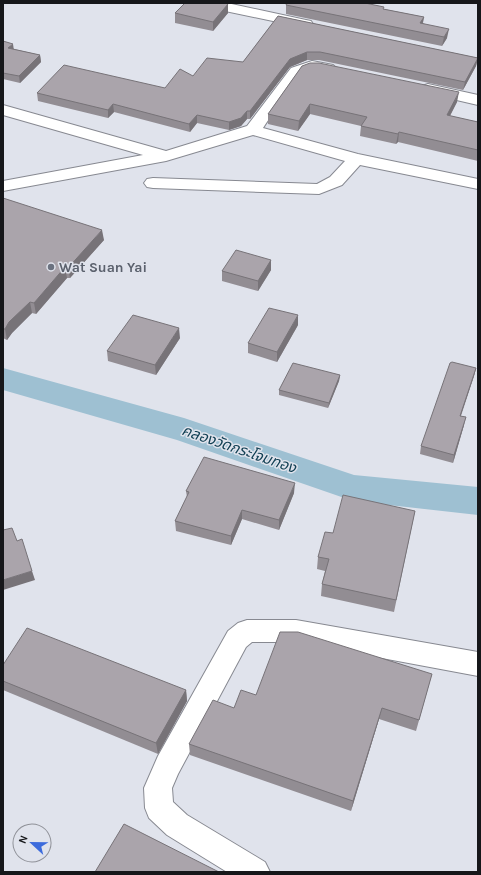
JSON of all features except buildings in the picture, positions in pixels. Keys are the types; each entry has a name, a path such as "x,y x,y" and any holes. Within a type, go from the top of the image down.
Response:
{"street":[{"path":"206,3 319,26"},
{"path":"253,130 296,71 312,66 341,71"},
{"path":"410,85 478,100"},
{"path":"3,110 166,156"},
{"path":"3,186 166,156 253,130 356,158 478,184"},
{"path":"153,183 319,189 331,185 340,178 356,158"},
{"path":"255,872 177,824 159,808 158,788 168,765 238,639 247,631 296,631 478,664"}],"waterway":[{"name":"คลองวัดกระโจมทอง","path":"3,379 184,430 353,488 478,501"}],"place":[{"name":"Wat Suan Yai","path":"51,267"}]}
